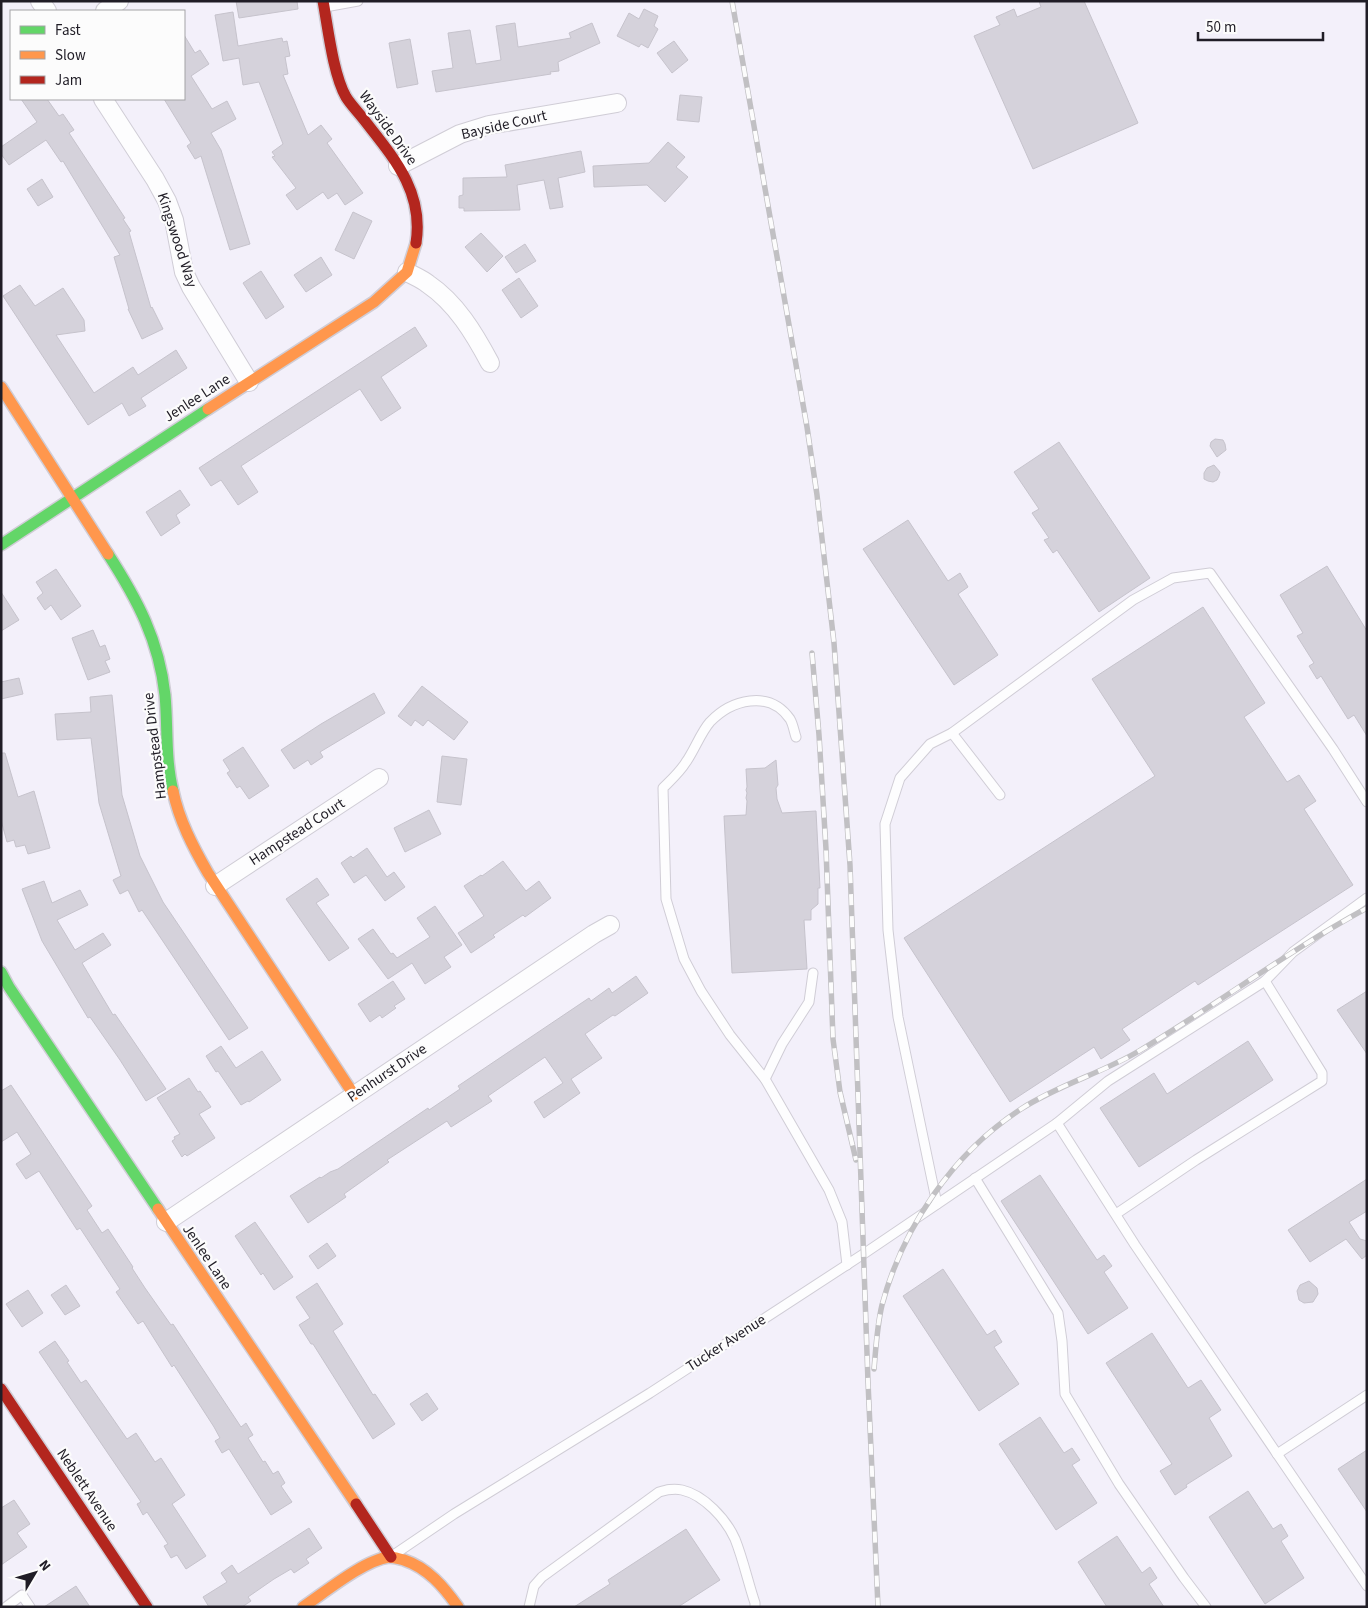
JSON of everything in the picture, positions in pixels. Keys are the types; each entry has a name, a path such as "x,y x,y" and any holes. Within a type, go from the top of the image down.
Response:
{"street":[{"path":"106,10 120,1"},
{"name":"Wayside Drive","path":"324,4 337,74 346,97 367,122 398,166 414,197 418,230 415,248 407,272"},
{"name":"Kingswood Way","path":"104,100 167,201 174,220 182,265 191,287 249,382"},
{"name":"Bayside Court","path":"398,166 460,134 489,125 617,103"},
{"path":"407,272 427,283 452,306 466,322 490,363"},
{"name":"Jenlee Lane","path":"1,545 213,404 374,302 407,272"},
{"name":"Hampstead Drive","path":"1,387 130,588 144,616 160,663 174,796 188,837 215,886 354,1095"},
{"name":"Hampstead Court","path":"215,886 379,778"},
{"name":"Penhurst Drive","path":"166,1222 610,925"},
{"name":"Jenlee Lane","path":"1,972 9,987 391,1557"},
{"name":"Neblett Avenue","path":"1,1389 147,1607"},
{"path":"303,1607 371,1563 391,1557 408,1561 430,1573 447,1591 458,1607"}],"lane":[{"path":"324,4 358,1"},
{"path":"937,1204 898,1017 888,930 884,824 900,778 930,744 952,733 1133,600 1174,578 1210,573 1333,749 1367,802"},
{"path":"796,737 790,719 778,707 761,700 746,701 732,706 708,723 685,765 663,788 666,899 684,959 701,991 730,1034 765,1079 794,1126 837,1208 842,1222 847,1265"},
{"path":"952,733 1000,795"},
{"name":"Tucker Avenue","path":"391,1557 454,1514 650,1393 847,1265 1057,1123 1108,1081 1265,981 1293,952 1367,898"},
{"path":"765,1079 782,1044 808,1002 813,973"},
{"path":"1116,1214 1196,1160 1322,1081 1322,1073 1265,981"},
{"path":"1057,1123 1116,1214 1367,1586"},
{"path":"975,1178 1058,1314 1062,1341 1065,1394 1119,1484 1206,1607"},
{"path":"1277,1454 1367,1395"},
{"path":"529,1607 534,1586 542,1577 659,1492 670,1489 683,1490 698,1497 716,1511 727,1526 735,1539 755,1607"},
{"path":"6,1607 22,1595 30,1607"}],"building":[{"path":"236,1 297,1 298,9 239,18"},
{"path":"1039,1 1084,1 1138,123 1033,169 974,36 1000,25 996,17 1014,9 1017,17 1041,7"},
{"path":"644,9 658,16 654,26 658,29 648,48 641,44 639,47 617,36 629,13 639,19"},
{"path":"233,12 238,46 282,38 283,42 287,41 290,56 285,57 288,74 283,75 308,135 321,125 332,139 327,143 363,193 345,205 337,193 328,199 323,192 297,210 286,195 296,188 272,157 275,156 272,152 283,144 259,82 243,85 239,58 223,61 215,15"},
{"path":"515,23 518,47 571,38 569,33 592,23 600,43 558,62 559,71 550,72 551,74 436,92 432,71 453,68 448,33 470,30 476,64 501,60 496,26"},
{"path":"185,37 195,53 200,50 209,64 191,76 212,109 227,101 236,119 211,133 221,150 250,244 230,250 201,156 195,159 187,146 191,143 165,100 185,100"},
{"path":"410,39 418,84 397,88 389,43"},
{"path":"674,41 688,60 672,73 657,53"},
{"path":"680,95 702,97 699,122 677,120"},
{"path":"22,100 48,100 59,116 63,114 74,130 69,133 125,218 123,219 131,231 129,232 151,308 163,329 142,339 128,309 114,257 120,255 63,161 61,162 46,140 9,165 1,154 1,147 37,122"},
{"path":"668,142 685,157 676,167 688,177 665,202 647,185 594,187 593,166 649,163"},
{"path":"581,151 585,172 558,178 563,207 550,209 544,180 517,185 520,210 464,211 464,208 459,208 459,196 463,195 463,178 507,177 505,165"},
{"path":"42,179 53,197 38,206 27,189"},
{"path":"353,212 372,221 354,259 335,250"},
{"path":"481,233 503,256 487,272 465,247"},
{"path":"525,244 536,261 516,273 505,257"},
{"path":"321,257 332,275 306,292 294,275"},
{"path":"261,271 284,307 266,319 243,283"},
{"path":"519,278 538,306 521,318 502,290"},
{"path":"20,285 35,306 63,288 84,320 85,331 56,335 94,393 133,367 138,375 176,350 187,368 141,398 146,406 129,416 122,403 88,425 3,296"},
{"path":"415,327 427,346 381,377 401,408 381,421 360,389 241,466 258,492 238,505 221,480 211,486 199,468"},
{"path":"1215,439 1223,440 1226,450 1217,457 1210,446 1211,442"},
{"path":"1059,442 1150,578 1099,612 1057,550 1053,553 1044,540 1049,538 1032,513 1039,509 1014,472"},
{"path":"1214,465 1220,472 1217,480 1213,482 1204,479 1204,473 1207,468"},
{"path":"180,490 190,505 176,515 180,523 161,536 146,512"},
{"path":"908,520 948,581 960,573 968,587 958,594 998,655 954,685 863,549"},
{"path":"1327,566 1367,631 1367,736 1354,715 1348,719 1321,676 1317,679 1309,666 1314,663 1297,636 1303,633 1280,595"},
{"path":"56,569 81,606 61,620 51,605 45,610 37,598 43,593 36,582"},
{"path":"1,592 19,620 1,631"},
{"path":"1203,607 1265,703 1244,717 1287,782 1299,775 1316,801 1304,809 1353,885 1198,985 1195,981 1122,1029 1130,1040 1101,1059 1094,1047 1010,1102 904,938 1155,776 1092,679"},
{"path":"93,630 100,647 105,645 110,659 105,661 110,672 88,680 72,638"},
{"path":"19,678 23,694 1,699 1,682"},
{"path":"422,686 468,722 454,740 428,720 423,726 415,720 411,726 398,716"},
{"path":"374,693 385,713 320,752 323,757 311,765 308,760 294,769 281,750"},
{"path":"112,695 122,795 140,856 163,902 248,1028 229,1040 142,910 139,912 128,890 120,894 113,880 121,876 99,803 91,738 57,740 55,714 91,712 90,697"},
{"path":"243,747 269,786 249,799 240,786 237,788 227,773 230,771 223,760"},
{"path":"1,753 5,753 18,797 34,791 50,848 28,854 25,845 16,847 14,840 7,842 1,820"},
{"path":"442,756 467,759 461,805 437,802"},
{"path":"776,760 777,799 782,813 816,811 820,888 818,888 818,904 811,910 811,920 804,920 807,969 732,973 724,816 746,815 746,769 765,768"},
{"path":"429,810 441,834 405,852 394,828"},
{"path":"367,848 387,877 394,872 405,887 385,901 366,875 354,883 341,863 351,856 353,858"},
{"path":"503,861 526,891 539,881 551,898 525,917 523,915 493,935 495,937 471,953 458,933 484,916 464,886"},
{"path":"317,878 329,895 316,903 349,948 329,961 286,899"},
{"path":"44,881 52,903 80,890 88,905 57,920 75,950 103,933 111,945 82,963 113,1015 115,1014 166,1089 146,1101 90,1017 88,1018 42,941 22,889"},
{"path":"435,906 462,945 444,957 451,967 425,984 412,963 388,979 358,939 373,929 391,954 393,953 397,958 430,937 417,918"},
{"path":"636,976 648,993 585,1034 602,1058 571,1079 580,1093 544,1118 534,1102 563,1083 545,1057 488,1096 492,1101 451,1127 447,1121 387,1160 389,1162 344,1194 346,1197 308,1223 290,1196 320,1177 338,1169 428,1108 429,1110 460,1089 458,1086 589,998 591,1001 609,988 612,993"},
{"path":"393,981 405,999 394,1006 396,1008 382,1018 380,1015 370,1022 358,1004"},
{"path":"1367,991 1367,1054 1337,1010"},
{"path":"1248,1041 1273,1080 1139,1167 1100,1108 1154,1073 1167,1094"},
{"path":"221,1046 236,1068 262,1051 281,1080 249,1102 241,1105 206,1056"},
{"path":"189,1078 211,1107 199,1114 215,1138 187,1156 185,1154 182,1157 172,1141 175,1139 174,1137 180,1134 157,1098"},
{"path":"11,1085 92,1206 87,1210 102,1233 108,1229 145,1288 171,1325 173,1324 241,1427 246,1423 253,1435 248,1438 273,1474 278,1471 285,1483 281,1486 292,1502 271,1515 229,1449 222,1453 215,1441 220,1438 214,1427 174,1365 172,1367 143,1321 138,1324 116,1292 120,1289 80,1228 77,1230 39,1171 26,1179 16,1164 31,1154 17,1132 1,1142 1,1091"},
{"path":"1040,1175 1097,1260 1104,1255 1112,1266 1104,1272 1128,1308 1088,1334 1001,1201"},
{"path":"1367,1179 1367,1211 1349,1222 1360,1239 1367,1241 1367,1255 1362,1259 1346,1239 1310,1262 1288,1230"},
{"path":"255,1222 293,1277 274,1290 263,1273 261,1275 235,1236"},
{"path":"327,1243 336,1256 318,1269 309,1256"},
{"path":"943,1269 987,1335 995,1330 1002,1342 994,1347 1019,1384 979,1411 903,1296"},
{"path":"1309,1281 1317,1288 1318,1294 1313,1302 1304,1303 1299,1300 1297,1291 1300,1285"},
{"path":"317,1283 343,1324 333,1331 373,1395 375,1394 395,1424 373,1439 299,1325 310,1318 296,1297"},
{"path":"66,1285 80,1306 65,1315 51,1295"},
{"path":"28,1290 43,1313 22,1327 6,1304"},
{"path":"1152,1333 1188,1388 1201,1380 1221,1410 1209,1418 1232,1456 1186,1485 1187,1487 1175,1495 1160,1471 1172,1464 1106,1363"},
{"path":"55,1341 81,1383 86,1380 127,1439 136,1433 155,1462 161,1458 185,1495 172,1504 206,1556 186,1569 177,1555 171,1558 164,1546 168,1544 147,1512 143,1515 137,1504 141,1502 39,1352"},
{"path":"427,1393 438,1409 422,1421 410,1404"},
{"path":"1040,1417 1064,1453 1072,1448 1080,1460 1072,1465 1097,1503 1056,1530 999,1444"},
{"path":"1367,1450 1367,1512 1338,1469"},
{"path":"1248,1491 1273,1529 1281,1524 1288,1536 1281,1541 1304,1578 1265,1604 1209,1517"},
{"path":"14,1500 30,1524 17,1533 27,1547 1,1565 1,1508"},
{"path":"309,1528 322,1548 306,1559 309,1563 294,1573 291,1569 274,1579 248,1597 251,1601 242,1607 209,1607 203,1597 227,1582 221,1573 232,1565 238,1574"},
{"path":"686,1529 720,1580 678,1607 574,1607 610,1584 608,1580"},
{"path":"1117,1536 1142,1573 1150,1567 1157,1578 1149,1584 1164,1607 1107,1607 1078,1562"},
{"path":"76,1586 90,1607 44,1607"}],"railway":[{"path":"732,1 807,427 834,643 850,865 868,1382 878,1607"},
{"path":"812,653 826,849 833,1039 840,1092 856,1160"},
{"path":"874,1369 882,1305 891,1276 903,1248 917,1220 934,1194 974,1147 996,1127 1021,1109 1050,1093 1139,1051 1280,960 1367,908"}],"traffic: fast":[{"path":"1,545 208,409"},
{"path":"108,554 137,604 158,656 165,695 168,755 173,791"},
{"path":"1,972 9,987 158,1209"}],"traffic: slow":[{"path":"208,409 374,302 407,272 416,243"},
{"path":"1,387 108,554"},
{"path":"173,791 187,833 208,873 354,1095"},
{"path":"158,1209 356,1504"},
{"path":"303,1607 356,1570 379,1559 389,1557 413,1563 428,1573 441,1585 458,1607"}],"traffic: jam":[{"path":"323,1 341,87 348,100 396,162 404,177 411,192 415,208 417,225 416,243"},
{"path":"1,1389 147,1607"},
{"path":"356,1504 391,1557"}]}
